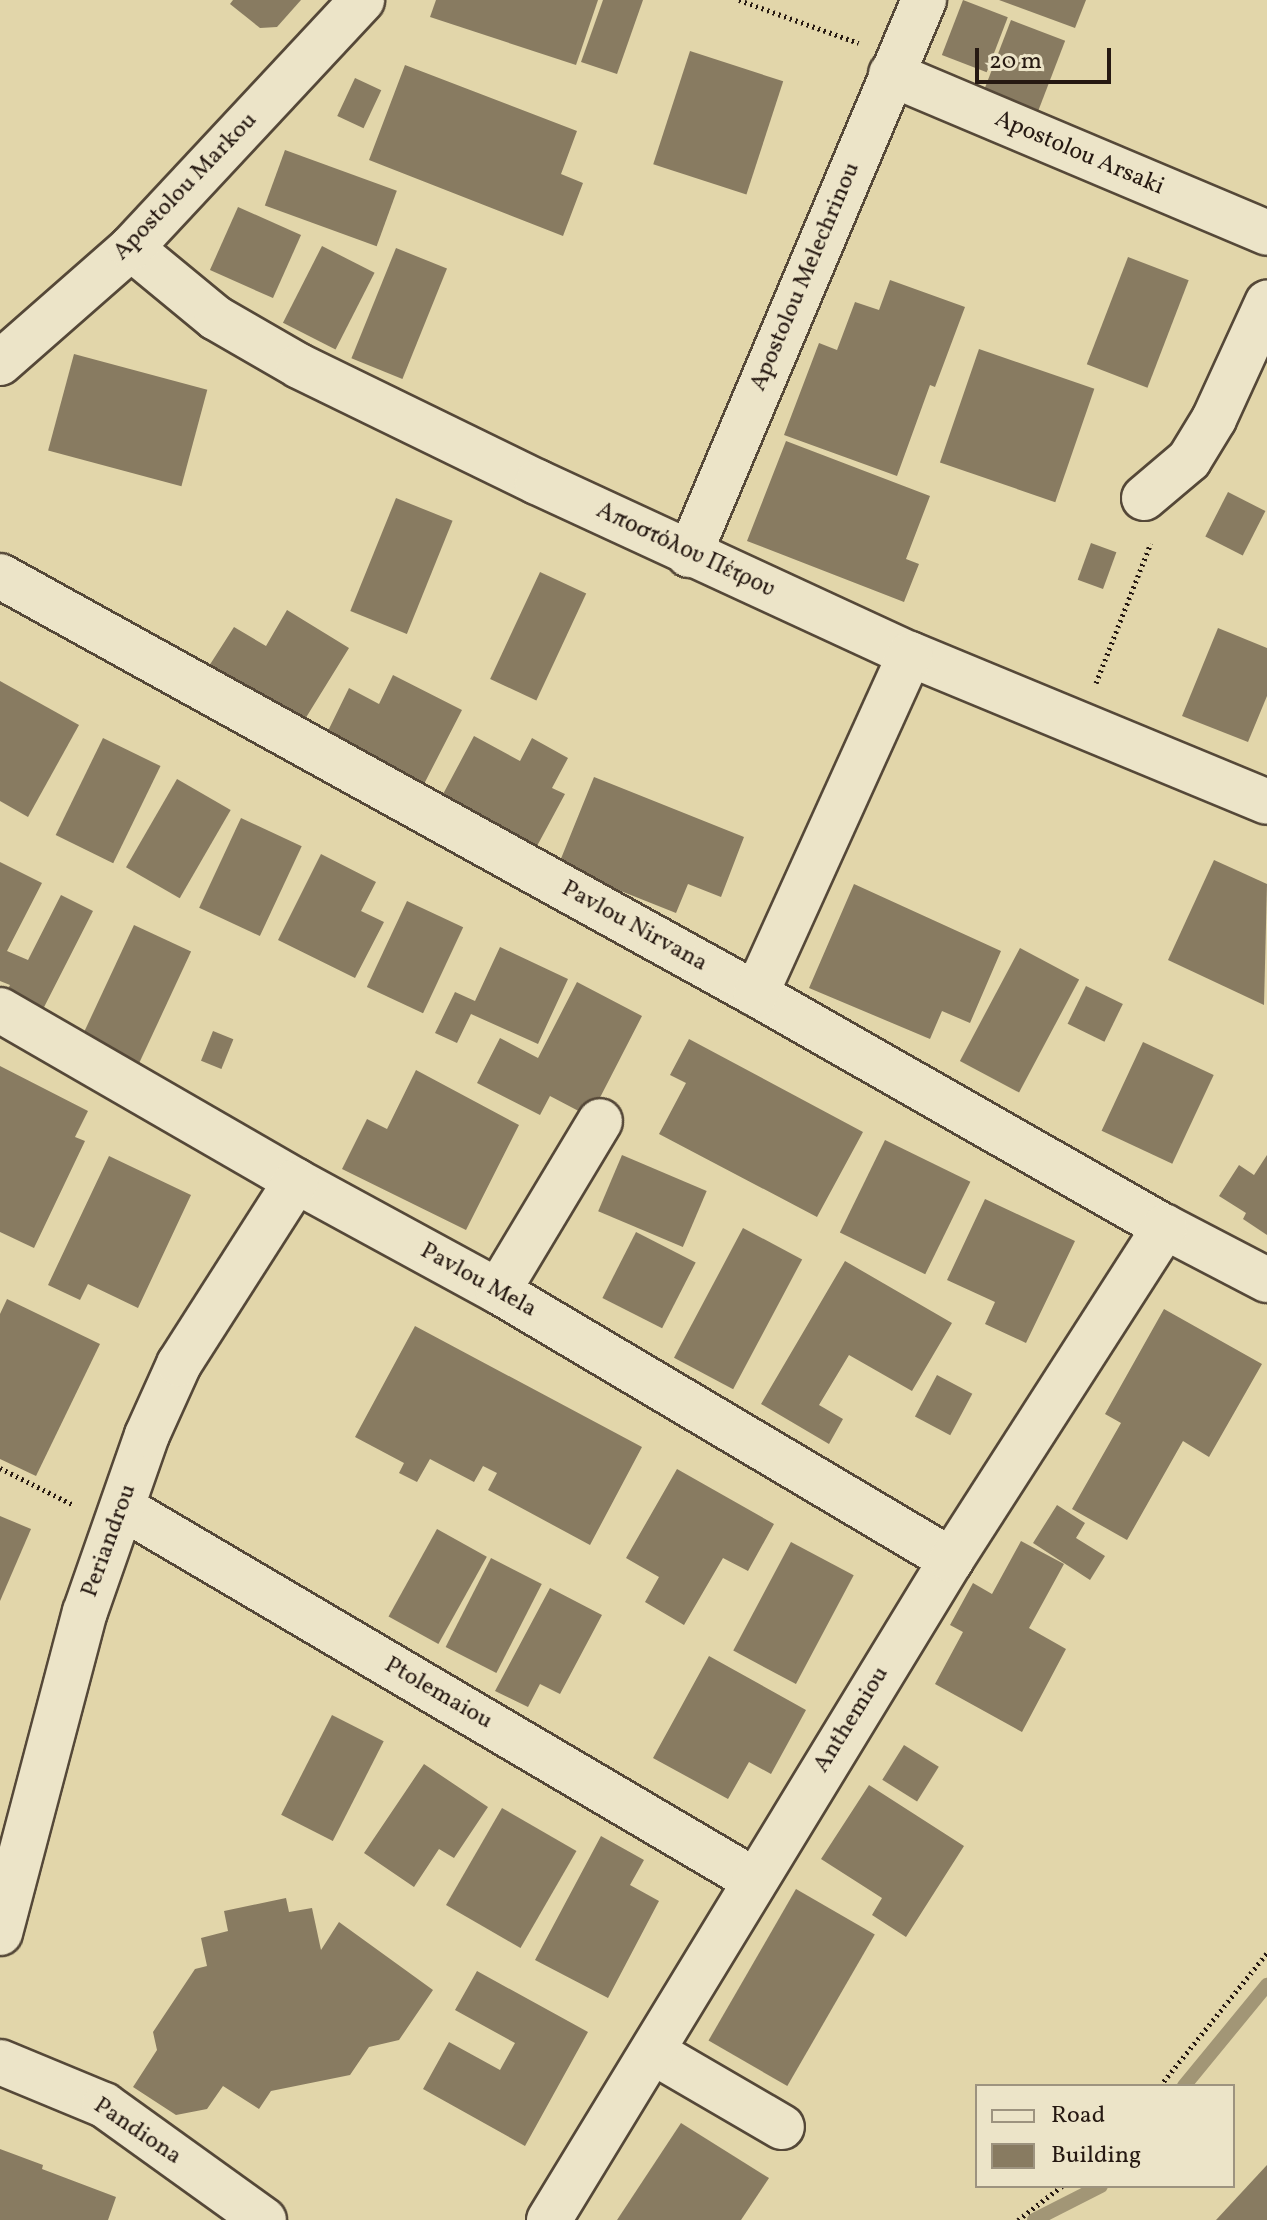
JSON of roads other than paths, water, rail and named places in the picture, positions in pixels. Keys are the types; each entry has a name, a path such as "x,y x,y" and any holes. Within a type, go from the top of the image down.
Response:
{"street":[{"name":"Apostolou Markou","path":"0,363 131,248 362,0"},
{"name":"Apostolou Melechrinou","path":"689,555 924,0"},
{"name":"Apostolou Arsaki","path":"895,66 1267,233"},
{"name":"Αποστόλου Πέτρου","path":"131,248 216,318 299,366 689,555 910,654 1267,802"},
{"path":"1144,498 1189,460 1214,419 1267,303"},
{"name":"Pavlou Nirvana","path":"0,576 756,994 1165,1227 1267,1280"},
{"path":"756,994 910,654"},
{"name":"Pavlou Mela","path":"0,1010 296,1181 498,1291 951,1560"},
{"path":"498,1291 600,1121"},
{"name":"Periandrou","path":"0,1933 85,1612 147,1435 179,1364 296,1181"},
{"name":"Anthemiou","path":"549,2220 951,1560 1165,1227"},
{"name":"Ptolemaiou","path":"120,1517 754,1880"},
{"path":"653,2052 782,2127"},
{"name":"Pandiona","path":"0,2062 104,2105 264,2220"}],"waterway":[{"path":"1186,2084 1267,1985"},
{"path":"1034,2220 1097,2188"}]}
